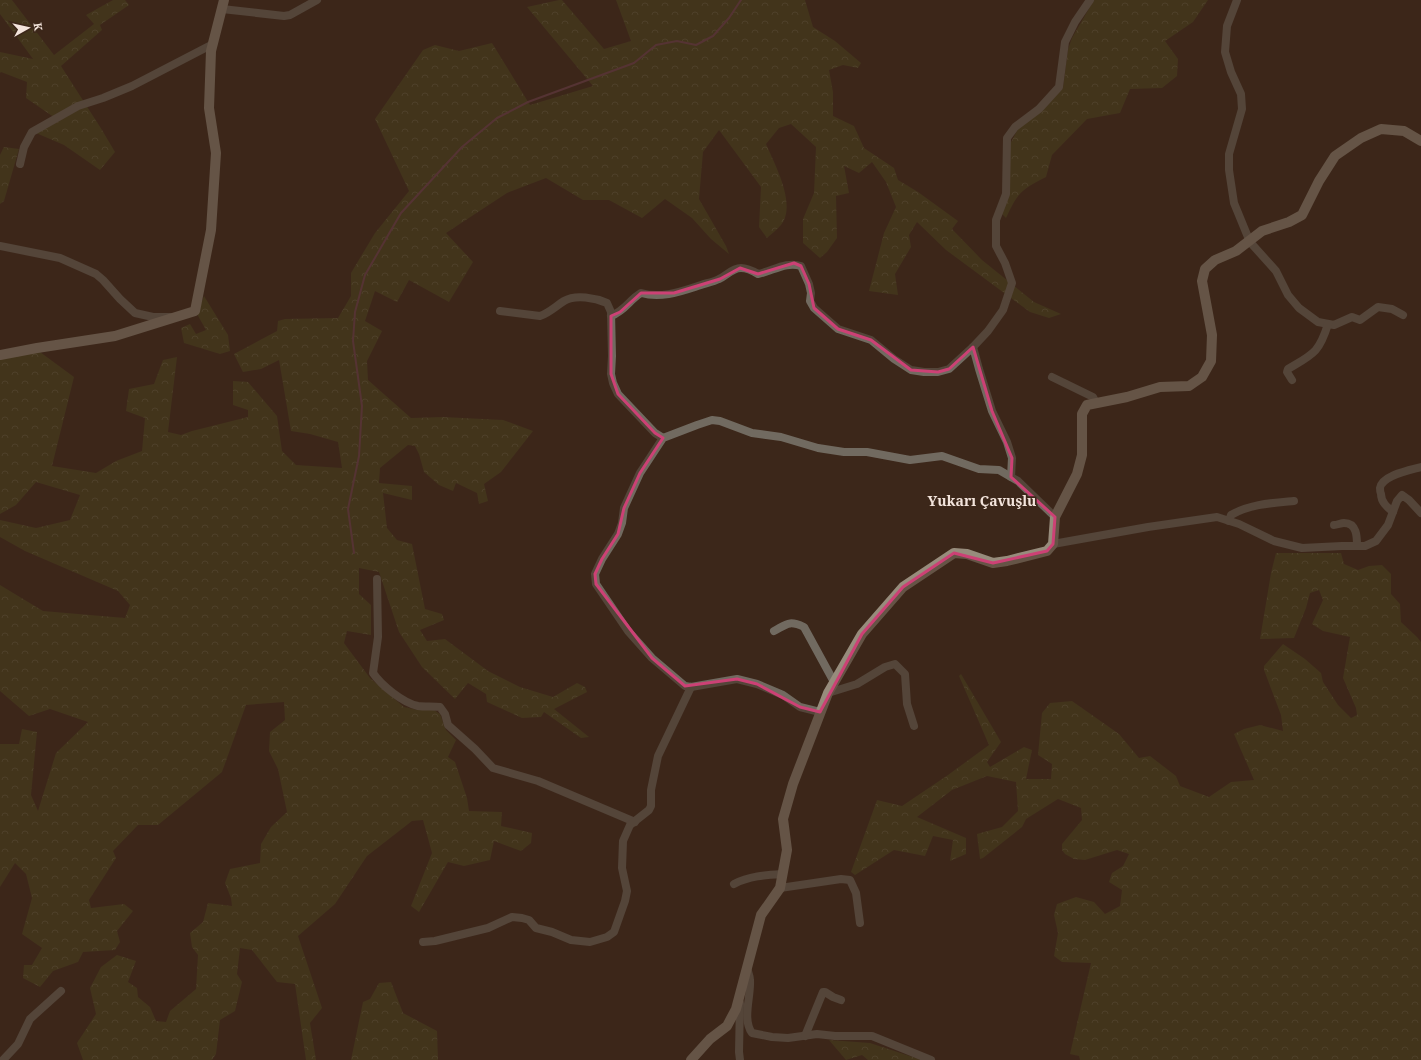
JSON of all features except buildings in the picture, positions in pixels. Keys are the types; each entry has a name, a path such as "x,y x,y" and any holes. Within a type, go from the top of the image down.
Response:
{"street":[{"path":"0,355 115,336 195,311 211,230 216,153 209,108 211,51 223,5 284,16 290,15 316,0"},
{"path":"611,316 620,312 641,293 659,296 720,279 728,273 740,268 748,269 758,274 782,265 794,263 801,266 809,284 811,293 810,301 814,308 838,329 871,340 894,359 911,370 938,372 949,370 974,347 1003,310 1012,283 1005,263 996,246 996,220 1006,194 1007,138 1014,127 1038,109 1060,87 1065,42 1075,22 1090,0"},
{"path":"1237,0 1227,26 1225,52 1231,72 1241,94 1242,109 1229,154 1229,170 1234,203 1250,242 1276,270 1288,295 1299,308 1318,322 1334,325 1352,317 1360,320 1378,307 1392,309 1403,314"},
{"path":"20,164 24,147 32,132 78,106 132,86 213,44"},
{"path":"691,1060 710,1039 727,1026 736,1009 746,967 761,916 780,888 787,850 783,819 793,784 828,693 862,634 903,587 954,553 967,554 993,563 1048,551 1053,544 1055,517 1076,474 1082,455 1082,414 1087,405 1127,397 1160,387 1189,386 1202,378 1211,361 1212,335 1202,282 1205,269 1215,260 1236,251 1250,242 1262,231 1289,222 1302,215 1319,181 1335,156 1361,138 1381,129 1404,131 1421,141"},
{"path":"0,246 60,258 96,274 135,312 153,317 177,317"},
{"path":"500,311 540,316 546,315 566,300 582,298 600,300 607,303 611,312 611,374 613,383 618,394 655,433 663,438"},
{"path":"1292,380 1287,372 1288,369 1312,354 1317,349 1323,339 1328,324"},
{"path":"974,347 992,411 1007,442 1012,458 1011,477"},
{"path":"1052,377 1093,397 1096,403"},
{"path":"820,712 800,707 783,695 757,684 737,679 691,687 685,686 652,658 628,631 596,584 595,574 602,559 618,534 622,523 624,508 640,473 663,438 712,420 720,421 752,433 781,437 818,448 844,452 867,452 910,460 942,456 979,469 998,470 1011,477 1018,481 1055,517"},
{"path":"1393,512 1387,507 1381,498 1380,488 1383,482 1398,474 1421,467"},
{"path":"1053,544 1148,527 1217,518 1239,524 1274,541 1302,548 1365,546 1376,541 1388,525 1397,501 1402,495 1421,514"},
{"path":"1229,521 1231,515 1239,510 1262,505 1294,501"},
{"path":"1334,525 1344,523 1349,524 1356,531 1358,536 1357,546"},
{"path":"377,579 378,637 373,673 379,681 401,698 417,706 440,707 445,714 448,725 476,749 493,768 538,781 634,822"},
{"path":"774,631 787,623 794,622 804,627 834,682"},
{"path":"828,693 857,684 885,667 894,664 905,674 907,704 914,726"},
{"path":"423,942 435,941 488,928 512,917 529,920 536,928 552,932 570,940 590,942 607,937 614,932 627,891 622,868 623,841 630,825 651,806 651,790 658,756 691,687"},
{"path":"734,884 742,880 763,875 782,874"},
{"path":"780,888 841,879 850,880 856,893 860,924"},
{"path":"746,967 750,979 747,1019 749,1029 752,1033 772,1037 788,1038 817,1034 872,1036 931,1060"},
{"path":"740,1060 738,1052 741,988"},
{"path":"3,1060 18,1044 30,1019 61,991"},
{"path":"805,1036 823,992 833,998 841,1000"},
{"path":"815,1011 825,1011"}],"highlighted area":[{"path":"794,263 801,266 809,284 814,308 838,329 871,340 911,370 938,372 949,369 973,347 992,411 1012,458 1011,477 1055,517 1053,544 1047,551 993,563 954,553 903,587 862,634 820,712 800,707 757,684 737,679 685,686 652,658 596,584 595,574 602,559 618,534 624,508 640,473 663,438 655,433 618,394 611,374 611,316 620,312 641,293 674,293 720,279 740,268 758,274"}],"green space":[{"path":"0,0 12,0 54,55 94,24 86,15 113,0 125,0 129,5 100,25 102,30 61,66 115,152 100,170 64,145 36,133 58,120 26,98 27,82 1,72 0,73 0,52 33,59 0,14"},
{"path":"562,0 604,49 631,41 616,0 805,0 813,27 835,41 861,63 858,68 843,65 829,70 833,92 833,116 854,126 864,148 894,168 898,180 918,192 958,221 952,229 982,260 1034,302 1061,314 1049,318 1030,312 946,250 917,222 909,235 911,247 895,274 898,295 869,291 884,233 896,207 886,182 872,162 859,173 844,166 849,193 836,196 837,238 827,252 820,258 803,243 803,219 814,193 816,147 791,124 779,128 766,144 783,185 787,207 785,217 781,225 767,238 759,227 761,187 719,130 703,152 699,199 729,254 711,239 692,218 665,199 642,218 609,200 583,200 546,178 507,193 446,233 473,262 449,302 409,280 397,302 375,291 365,321 382,331 367,361 368,380 411,418 443,417 503,420 533,431 501,472 484,484 488,501 479,504 477,493 456,483 453,491 439,485 424,472 415,446 408,445 380,468 379,483 412,486 412,500 383,493 387,528 397,540 412,544 425,609 442,614 444,620 420,630 427,641 445,639 488,671 520,687 553,697 577,683 585,687 587,692 554,709 589,737 581,738 544,712 541,717 522,718 487,702 486,694 468,683 455,699 422,667 399,632 379,572 359,568 359,594 371,605 371,635 347,631 344,643 370,678 404,707 418,710 434,710 440,714 446,730 456,740 448,757 455,762 467,798 469,811 502,812 501,826 532,833 531,843 521,851 494,841 490,860 464,866 448,862 419,912 411,906 432,853 423,820 412,821 367,856 335,904 298,936 322,1008 310,1023 316,1060 306,1060 295,984 277,982 252,950 240,948 237,974 242,982 235,1011 220,1020 216,1054 212,1060 83,1060 77,1043 96,1014 90,988 101,967 117,955 136,961 128,982 137,988 138,997 150,1007 156,1021 166,1022 170,1011 196,989 198,955 192,947 190,933 203,922 208,903 232,906 231,898 225,883 230,869 260,863 261,844 271,827 287,812 278,769 269,751 270,732 285,720 284,702 246,705 222,772 158,825 138,825 113,851 116,858 89,900 91,908 124,904 133,911 117,931 120,942 115,950 83,952 78,962 53,971 40,987 23,978 24,965 32,965 42,948 22,934 32,898 26,874 15,863 0,887 0,744 19,744 22,729 37,732 31,795 38,811 56,753 88,722 50,709 29,716 0,691 0,585 43,611 125,618 130,605 118,591 25,551 0,537 0,520 36,528 70,520 80,495 36,482 16,505 0,514 0,350 40,352 74,377 52,466 96,473 116,461 142,451 145,418 126,411 129,389 154,384 163,360 177,357 168,432 181,435 248,417 248,410 233,405 233,381 248,382 277,416 282,451 296,465 342,468 338,442 310,434 291,431 279,360 261,369 243,372 234,354 277,331 278,321 285,319 338,318 351,296 351,273 375,233 409,191 375,119 423,50 435,45 459,51 492,43 530,105 593,86 527,7"},
{"path":"1094,0 1208,0 1193,22 1165,41 1178,59 1177,76 1162,88 1130,89 1120,113 1087,119 1052,155 1046,177 1031,185 1017,197 1006,218 1002,214 1010,144 1019,127 1046,106 1063,88 1068,49 1072,38"},
{"path":"4,147 19,149 4,201 0,204 0,155"},
{"path":"204,296 228,335 230,351 220,354 184,343 181,328 190,324 196,334 206,330 197,314"},
{"path":"1276,553 1341,553 1344,564 1358,570 1369,566 1382,565 1391,574 1391,594 1400,604 1401,622 1421,642 1421,1060 1080,1060 1079,1056 1070,1054 1091,963 1062,962 1054,956 1058,933 1054,915 1057,904 1076,897 1094,902 1105,914 1120,906 1122,890 1109,882 1112,873 1123,866 1129,854 1117,850 1085,860 1074,859 1065,854 1062,850 1062,844 1082,820 1081,808 1058,799 1026,819 1022,827 980,859 977,834 1002,827 1018,811 1016,782 987,776 952,790 917,817 966,838 966,854 950,861 953,840 933,836 925,856 894,850 855,875 851,872 877,800 902,806 989,745 959,676 961,674 1001,742 987,762 990,767 1024,747 1032,750 1026,779 1051,779 1052,764 1038,755 1042,713 1050,703 1072,701 1119,734 1139,758 1150,756 1176,776 1180,786 1209,797 1231,782 1254,780 1234,734 1244,729 1260,725 1283,731 1281,715 1264,670 1264,666 1283,644 1305,659 1321,673 1323,682 1338,705 1351,718 1357,715 1356,708 1343,678 1350,637 1323,631 1312,624 1323,600 1319,590 1310,593 1306,608 1294,638 1260,639 1271,573"},
{"path":"391,982 403,1013 437,1031 438,1060 351,1060 363,1002 370,999 379,983"},
{"path":"829,1040 870,1043 922,1060 868,1060 862,1055 846,1060"}],"waterway":[{"path":"354,553 348,509 359,456 362,406 353,341 355,312 365,275 401,213 462,147 497,118 528,102 634,63 656,45 677,41 696,45 713,36 729,18 741,0"}],"district":[{"name":"Yukarı Çavuşlu","path":"982,500"}]}
